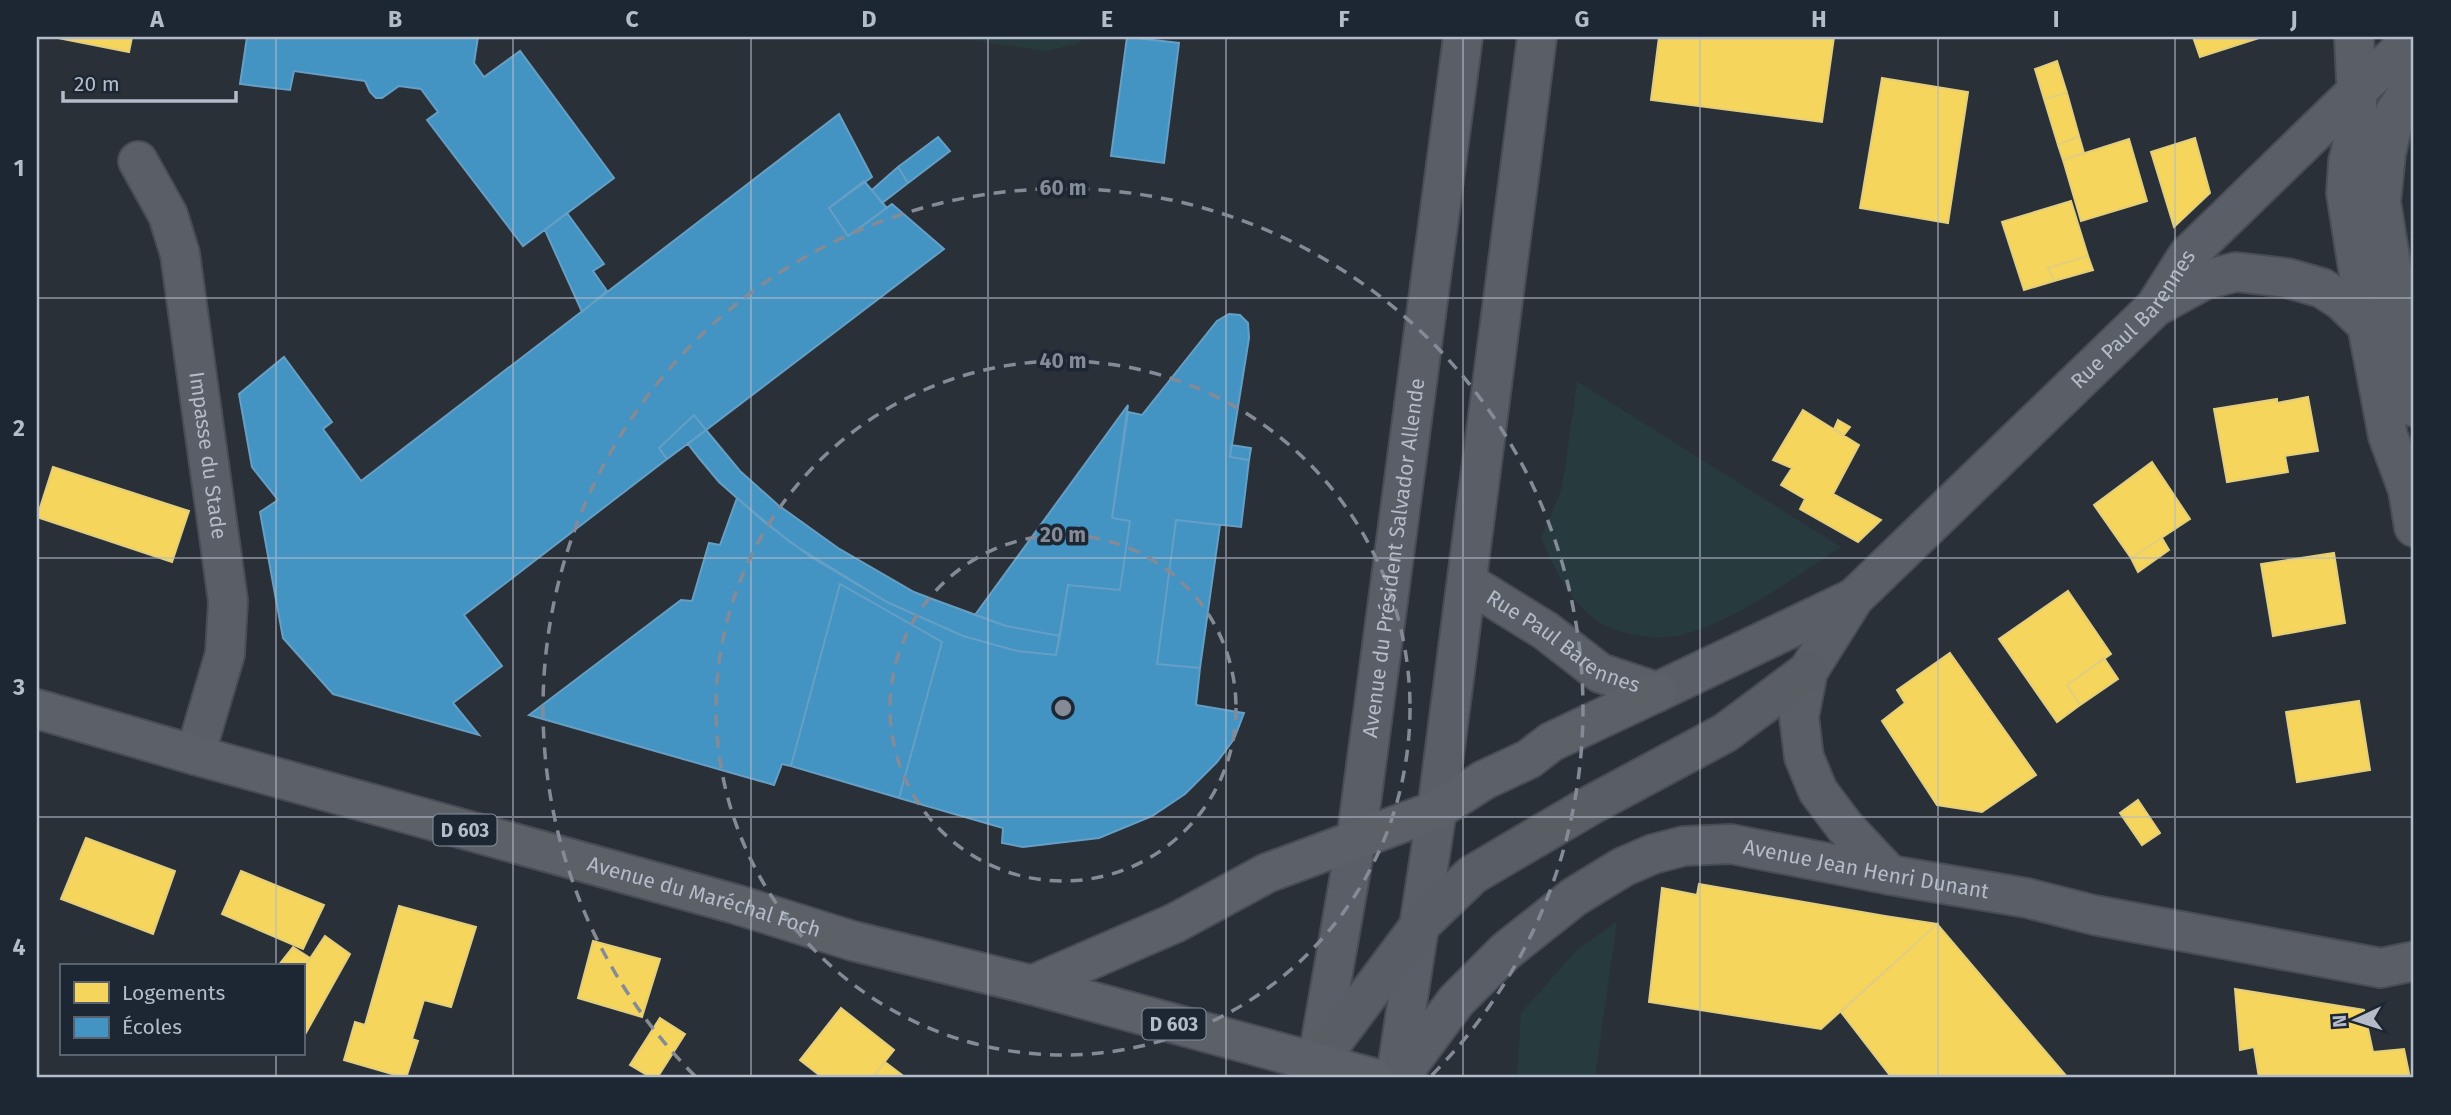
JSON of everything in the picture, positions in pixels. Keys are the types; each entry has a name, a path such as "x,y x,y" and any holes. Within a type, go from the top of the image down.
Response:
{"main road":[{"path":"1316,1073 1420,925 1472,875 1591,805 1725,733 1808,671"},
{"path":"1032,985 1175,923 1267,873 1437,810 1485,780 1529,759 1551,742 1657,692"},
{"name":"Avenue du Maréchal Foch","path":"37,709 735,904 853,941 1032,985 1316,1073 1374,1078"}],"street":[{"name":"Avenue du Président Salvador Allende","path":"1316,1073 1356,841 1463,37"},
{"path":"1397,1078 1437,810 1537,37"},
{"path":"2354,37 2358,121 2348,162 2346,193 2388,436 2408,490 2414,527"},
{"name":"Rue Paul Barennes","path":"1808,671 1854,598 2155,307 2188,256 2357,90 2402,50 2414,44"},
{"path":"2414,84 2395,112 2386,154 2381,202 2414,407"},
{"name":"Impasse du Stade","path":"138,161 168,215 180,254 228,601 225,654 195,755"},
{"path":"2155,307 2204,280 2236,272 2287,278 2322,288 2342,301 2367,325"},
{"path":"2408,490 2414,452"},
{"name":"Rue Paul Barennes","path":"1467,582 1546,631 1600,673 1657,692 1854,598"},
{"path":"1808,671 1799,717 1804,757 1818,791 1845,827 1890,875"},
{"name":"Avenue Jean Henri Dunant","path":"1397,1078 1456,1000 1506,951 1574,897 1623,867 1653,854 1684,846 1731,844 2027,898 2094,915 2381,968 2414,961"}],"green space":[{"path":"953,37 1088,37 1076,44 1045,51"},
{"path":"1577,382 1841,547 1764,597 1701,629 1681,635 1652,637 1622,632 1602,624 1573,597 1558,574 1541,538 1562,488"},
{"path":"1617,921 1595,1078 1517,1078 1521,1013 1575,952"}],"building: Logements":[{"path":"53,37 132,37 129,52"},
{"path":"1659,37 1834,37 1822,122 1651,100"},
{"path":"2193,37 2259,37 2259,38 2200,57"},
{"path":"2057,61 2067,93 2044,99 2035,69"},
{"path":"1882,78 1968,92 1948,223 1860,208"},
{"path":"2067,93 2079,136 2058,145 2044,99"},
{"path":"2079,136 2084,153 2063,160 2058,145"},
{"path":"2195,138 2210,193 2174,227 2151,152"},
{"path":"2129,139 2147,201 2081,221 2063,160"},
{"path":"2071,201 2088,256 2048,268 2054,281 2024,290 2002,222"},
{"path":"2088,256 2093,270 2054,281 2048,268"},
{"path":"2308,397 2318,451 2285,456 2288,472 2227,482 2214,409"},
{"path":"1803,410 1859,445 1833,494 1881,520 1858,542 1800,509 1805,499 1781,485 1792,468 1773,460"},
{"path":"1838,420 1850,427 1844,435 1834,429"},
{"path":"2152,462 2190,519 2131,558 2094,505"},
{"path":"53,467 189,511 172,562 37,517"},
{"path":"2162,538 2169,550 2138,572 2131,558"},
{"path":"2334,553 2345,623 2273,636 2261,564"},
{"path":"2068,591 2111,654 2067,685 2080,705 2057,722 1999,639"},
{"path":"1950,653 2036,775 1982,812 1937,805 1882,721 1905,703 1897,690"},
{"path":"2104,658 2118,679 2080,705 2067,685"},
{"path":"2359,701 2370,770 2297,782 2286,712"},
{"path":"2138,800 2160,833 2142,845 2120,813"},
{"path":"86,838 175,871 153,934 61,899"},
{"path":"241,871 324,905 303,949 222,914"},
{"path":"1699,884 1937,924 1821,1029 1649,1002 1662,888 1697,895"},
{"path":"399,906 476,927 451,1007 424,1000 412,1039 418,1041 406,1078 344,1060 355,1022 365,1025"},
{"path":"1937,924 2068,1078 1892,1078 1841,1012"},
{"path":"325,936 350,954 304,1036 304,968"},
{"path":"593,941 660,959 642,1017 578,998"},
{"path":"293,947 310,958 304,967 304,964 280,964"},
{"path":"2235,989 2364,1010 2373,1052 2404,1049 2410,1078 2259,1078 2254,1047 2240,1050"},
{"path":"841,1008 894,1050 872,1078 823,1078 800,1060"},
{"path":"660,1018 685,1034 657,1078 652,1078 630,1065"},
{"path":"885,1062 906,1078 872,1078"}],"building: Écoles":[{"path":"247,37 478,37 474,63 484,77 520,51 614,178 523,246 427,120 438,112 421,89 399,86 382,98 376,98 365,81 294,71 290,90 240,84"},
{"path":"1127,37 1179,43 1164,163 1111,156"},
{"path":"839,114 872,177 829,208 848,236 892,204 944,249 706,430 694,415 659,448 667,459 464,615 502,666 453,703 479,735 333,694 283,638 260,512 278,500 252,467 239,394 284,357 332,422 323,429 361,481"},
{"path":"938,137 950,151 908,183 898,167"},
{"path":"898,167 908,183 882,203 872,190"},
{"path":"864,181 887,208 848,236 829,208"},
{"path":"567,213 604,264 593,271 607,291 582,312 545,230"},
{"path":"1229,314 1240,315 1248,323 1249,338 1230,457 1249,460 1241,527 1176,520 1157,664 1200,668 1196,705 1244,713 1234,739 1217,762 1185,794 1152,816 1099,838 1023,847 1002,843 1003,828 899,798 942,642 840,584 791,766 782,764 774,785 529,715 681,600 692,601 709,543 720,545 737,498 791,543 887,602 963,636 1017,651 1056,655 1068,585 1120,590 1130,521 1112,518 1128,412 1142,415 1217,321"},
{"path":"1128,405 1112,518 1130,521 1120,590 1068,585 1060,636 1006,626 975,615"},
{"path":"694,415 706,430 667,459 659,448"},
{"path":"706,430 740,471 778,505 838,548 914,592 1006,626 1060,636 1056,655 1017,651 963,636 887,602 811,557 764,522 719,482 699,458 688,444"},
{"path":"1231,445 1251,448 1249,460 1230,457"},
{"path":"1176,520 1220,525 1200,668 1157,664"},
{"path":"840,584 942,642 899,798 791,766"}]}
